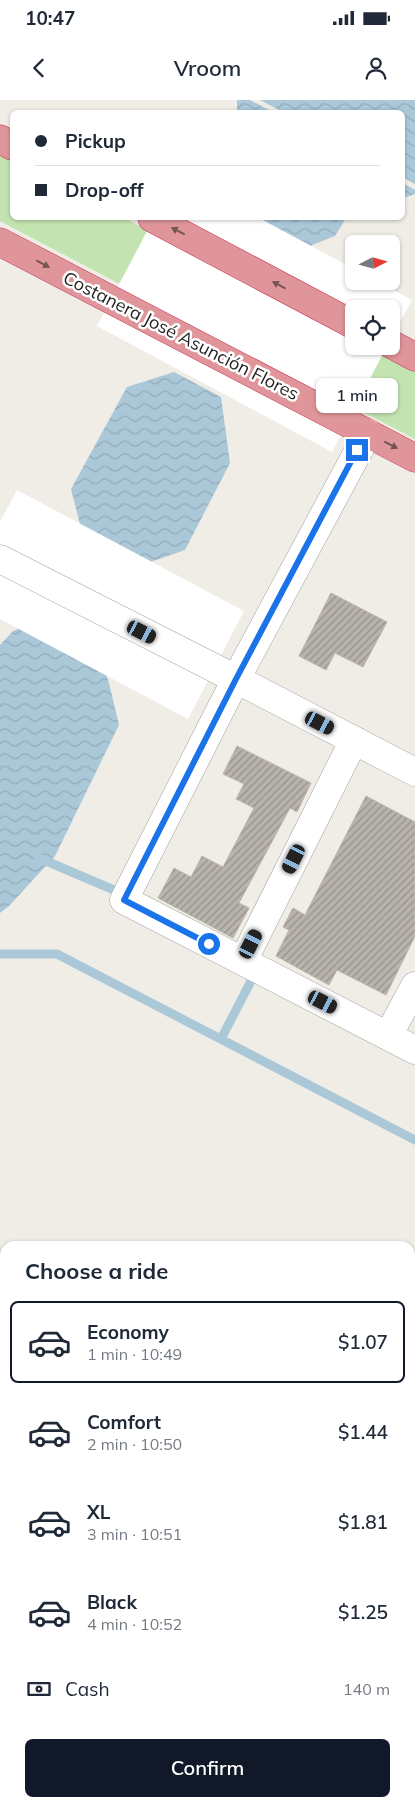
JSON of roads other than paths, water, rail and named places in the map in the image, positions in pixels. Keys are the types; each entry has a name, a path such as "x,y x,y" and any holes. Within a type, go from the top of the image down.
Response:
{"highway":[{"path":"156,220 345,320"},
{"name":"Costanera José Asunción Flores","path":"0,242 415,458"},
{"path":"400,349 415,357"}],"street":[{"path":"368,433 236,679 124,900 415,1050"},
{"path":"0,559 415,772"},
{"path":"242,961 354,740"},
{"path":"388,1036 415,986"}],"water":[{"path":"237,100 250,100 269,110 237,110"},
{"path":"260,100 415,100 415,184 405,178 405,110 279,110"},
{"path":"405,184 415,190 415,194 405,197"},
{"path":"251,220 345,220 335,236 297,251"},
{"path":"174,372 221,397 230,463 185,550 136,567 83,536 71,489 127,387"},
{"path":"45,618 96,646 109,683 119,725 55,856 9,906 0,913 0,645 13,631"}],"waterway":[{"path":"39,858 114,890"},
{"path":"0,954 57,954 415,1140"},
{"path":"221,1039 252,979"}]}
